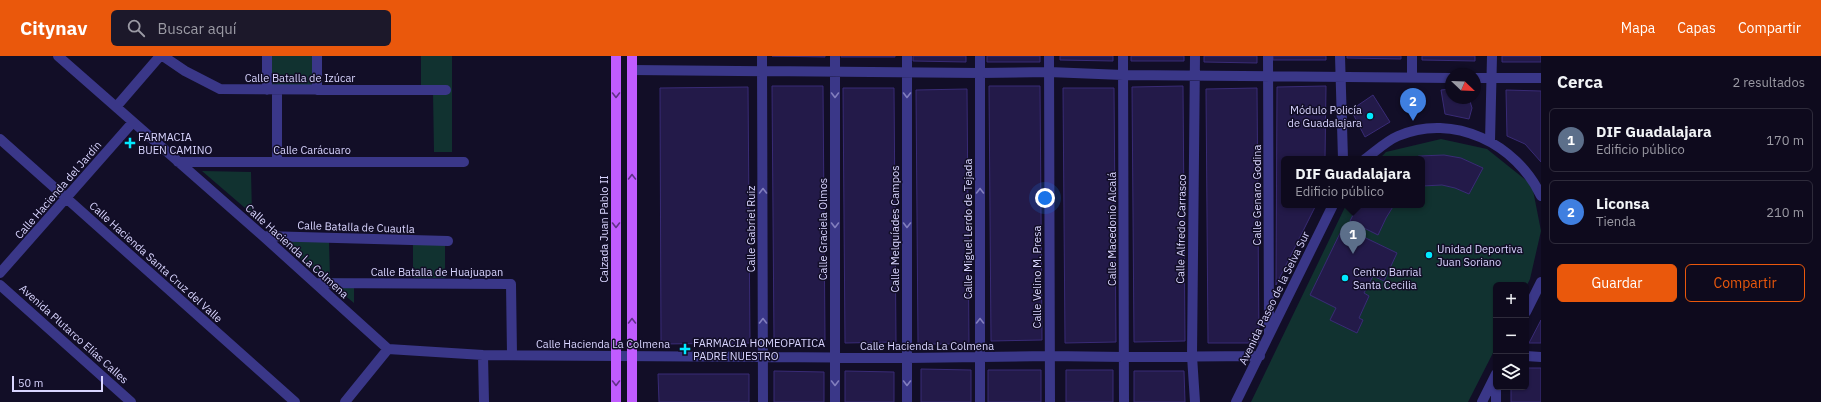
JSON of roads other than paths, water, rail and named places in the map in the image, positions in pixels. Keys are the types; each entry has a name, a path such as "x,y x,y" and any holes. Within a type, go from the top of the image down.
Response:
{"main road":[{"name":"Calzada Juan Pablo II","path":"616,56 616,402"},
{"path":"632,56 632,402"}],"street":[{"name":"Calle Hacienda La Colmena","path":"58,56 316,283 388,349 483,355 835,358 1260,356"},
{"path":"116,107 162,56"},
{"name":"Calle Batalla de Izúcar","path":"162,56 185,71 220,88 272,90 446,90"},
{"path":"267,56 272,90 277,162"},
{"path":"316,90 317,56"},
{"name":"Calle Gabriel Ruiz","path":"762,56 763,402"},
{"name":"Calle Graciela Olmos","path":"835,56 835,402"},
{"name":"Calle Melquíades Campos","path":"907,56 907,402"},
{"name":"Calle Miguel Lerdo de Tejada","path":"980,56 980,402"},
{"name":"Calle Velino M. Presa","path":"1049,56 1050,402"},
{"name":"Calle Macedonio Alcalá","path":"1123,56 1124,402"},
{"name":"Calle Alfredo Carrasco","path":"1195,56 1192,356 1195,402"},
{"name":"Calle Genaro Godina","path":"1268,56 1269,334"},
{"path":"1340,56 1343,156"},
{"path":"1412,56 1412,77"},
{"path":"1490,141 1492,56"},
{"path":"632,70 907,73 1049,72 1123,75 1445,78"},
{"path":"1481,78 1541,78"},
{"name":"Calle Hacienda del Jardín","path":"0,273 133,122"},
{"path":"1369,156 1397,136 1418,130 1429,128 1464,130 1490,141 1512,157 1535,183 1541,196"},
{"name":"Calle Hacienda Santa Cruz del Valle","path":"0,139 295,402"},
{"name":"Calle Carácuaro","path":"178,162 464,162"},
{"name":"Avenida Paseo de la Selva Sur","path":"1236,402 1260,356 1269,334 1332,208"},
{"name":"Calle Batalla de Cuautla","path":"263,236 448,241"},
{"path":"1529,306 1541,282"},
{"name":"Calle Batalla de Huajuapan","path":"316,283 511,284 512,355"},
{"name":"Avenida Plutarco Elías Calles","path":"0,285 130,402"},
{"path":"345,402 388,349"},
{"path":"483,355 484,402"},
{"path":"1529,356 1541,356"},
{"path":"1482,402 1493,380"},
{"path":"1496,390 1496,402"}],"place":[{"name":"Módulo Policía de Guadalajara","path":"1370,116"},
{"name":"Liconsa","path":"1413,121"},
{"name":"FARMACIA BUEN CAMINO","path":"130,143"},
{"name":"DIF Guadalajara","path":"1353,254"},
{"name":"Unidad Deportiva Juan Soriano","path":"1429,255"},
{"name":"Centro Barrial Santa Cecilia","path":"1345,278"},
{"name":"FARMACIA HOMEOPATICA PADRE NUESTRO","path":"685,349"}]}
